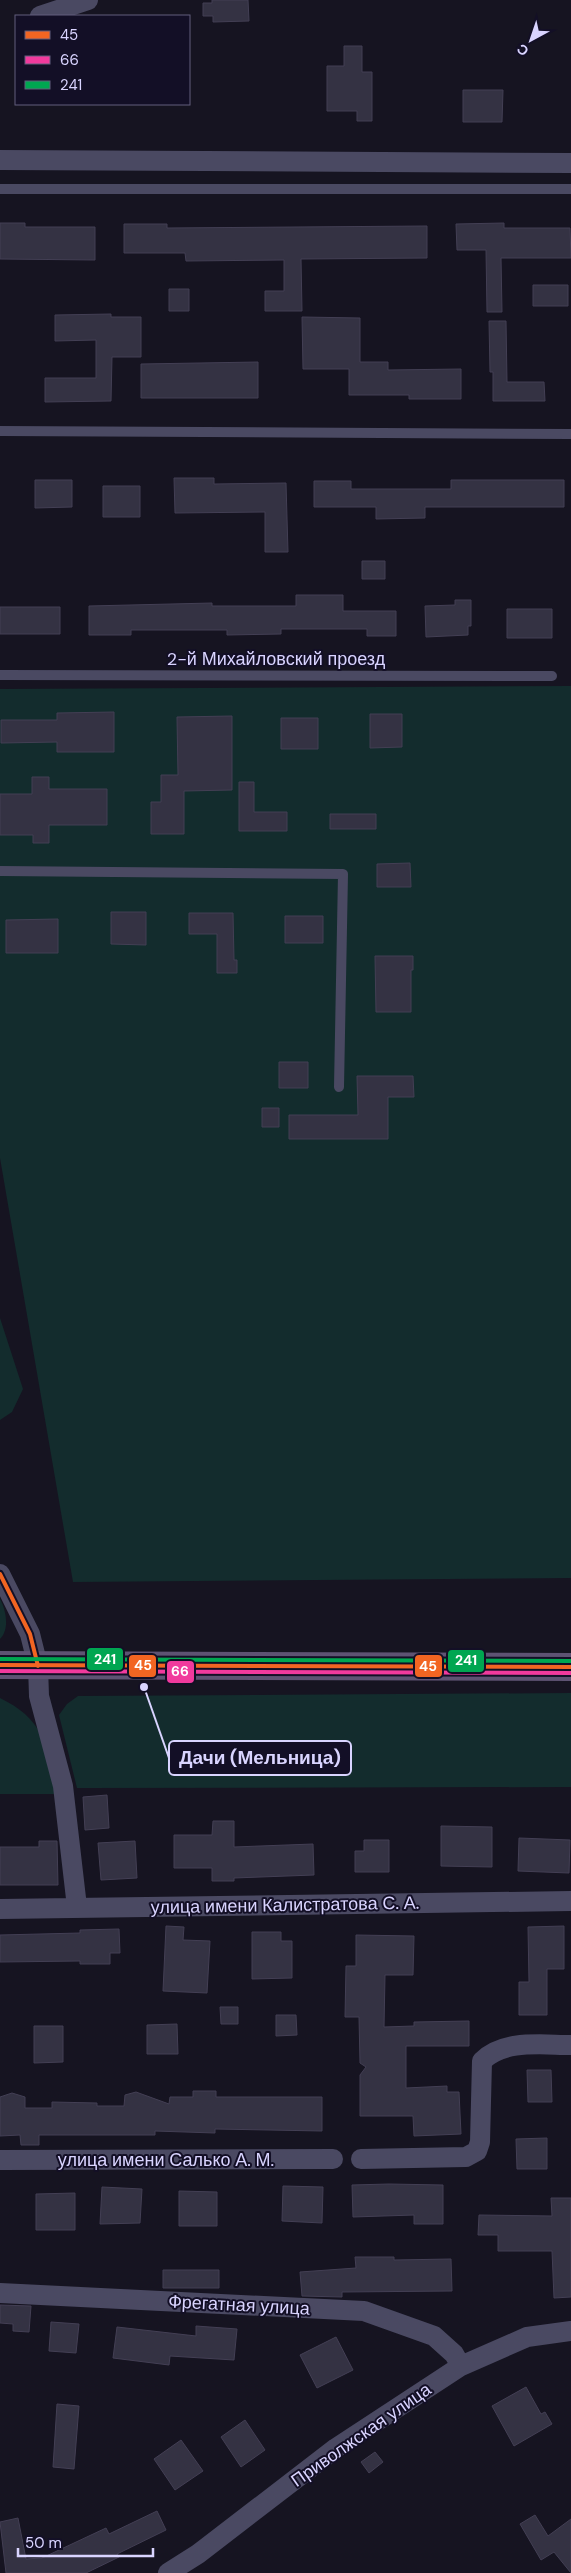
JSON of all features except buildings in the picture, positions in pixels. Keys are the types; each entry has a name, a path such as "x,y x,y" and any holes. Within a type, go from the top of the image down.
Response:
{"main road":[{"path":"0,1665 571,1667"}],"street":[{"path":"43,15 88,0"},
{"path":"0,160 571,163"},
{"path":"0,1574 30,1634 38,1666 39,1696 63,1786 77,1907"},
{"name":"улица имени Калистратова С. А.","path":"0,1909 571,1901"},
{"path":"361,2160 466,2157 477,2151 480,2142 482,2060 489,2054 509,2046 571,2045"},
{"name":"улица имени Салько А. М.","path":"0,2160 332,2159"},
{"name":"Фрегатная улица","path":"0,2292 364,2311 434,2336 454,2354 462,2366"},
{"name":"Приволжская улица","path":"168,2573 198,2554 336,2448 462,2366 527,2337 571,2331"}],"lane":[{"path":"0,189 571,188"},
{"path":"0,431 571,434"},
{"name":"2-й Михайловский проезд","path":"0,675 552,676"},
{"path":"0,871 343,874 339,1087"}],"green space":[{"path":"571,686 571,1578 73,1582 0,1158 0,689"},
{"path":"0,1318 23,1389 12,1412 0,1420"},
{"path":"0,1599 4,1608 6,1625 0,1639"},
{"path":"571,1693 571,1787 77,1788 59,1715 67,1704 78,1696"},
{"path":"0,1698 27,1716 36,1726 47,1749 57,1794 0,1794"}],"transit line":[{"name":"45","path":"0,1574 30,1634 38,1666"},
{"name":"241","path":"0,1659 571,1661"},
{"name":"45","path":"0,1665 571,1667"},
{"name":"66","path":"0,1671 571,1673"}],"place":[{"name":"Дачи (Мельница)","path":"144,1687"}]}
